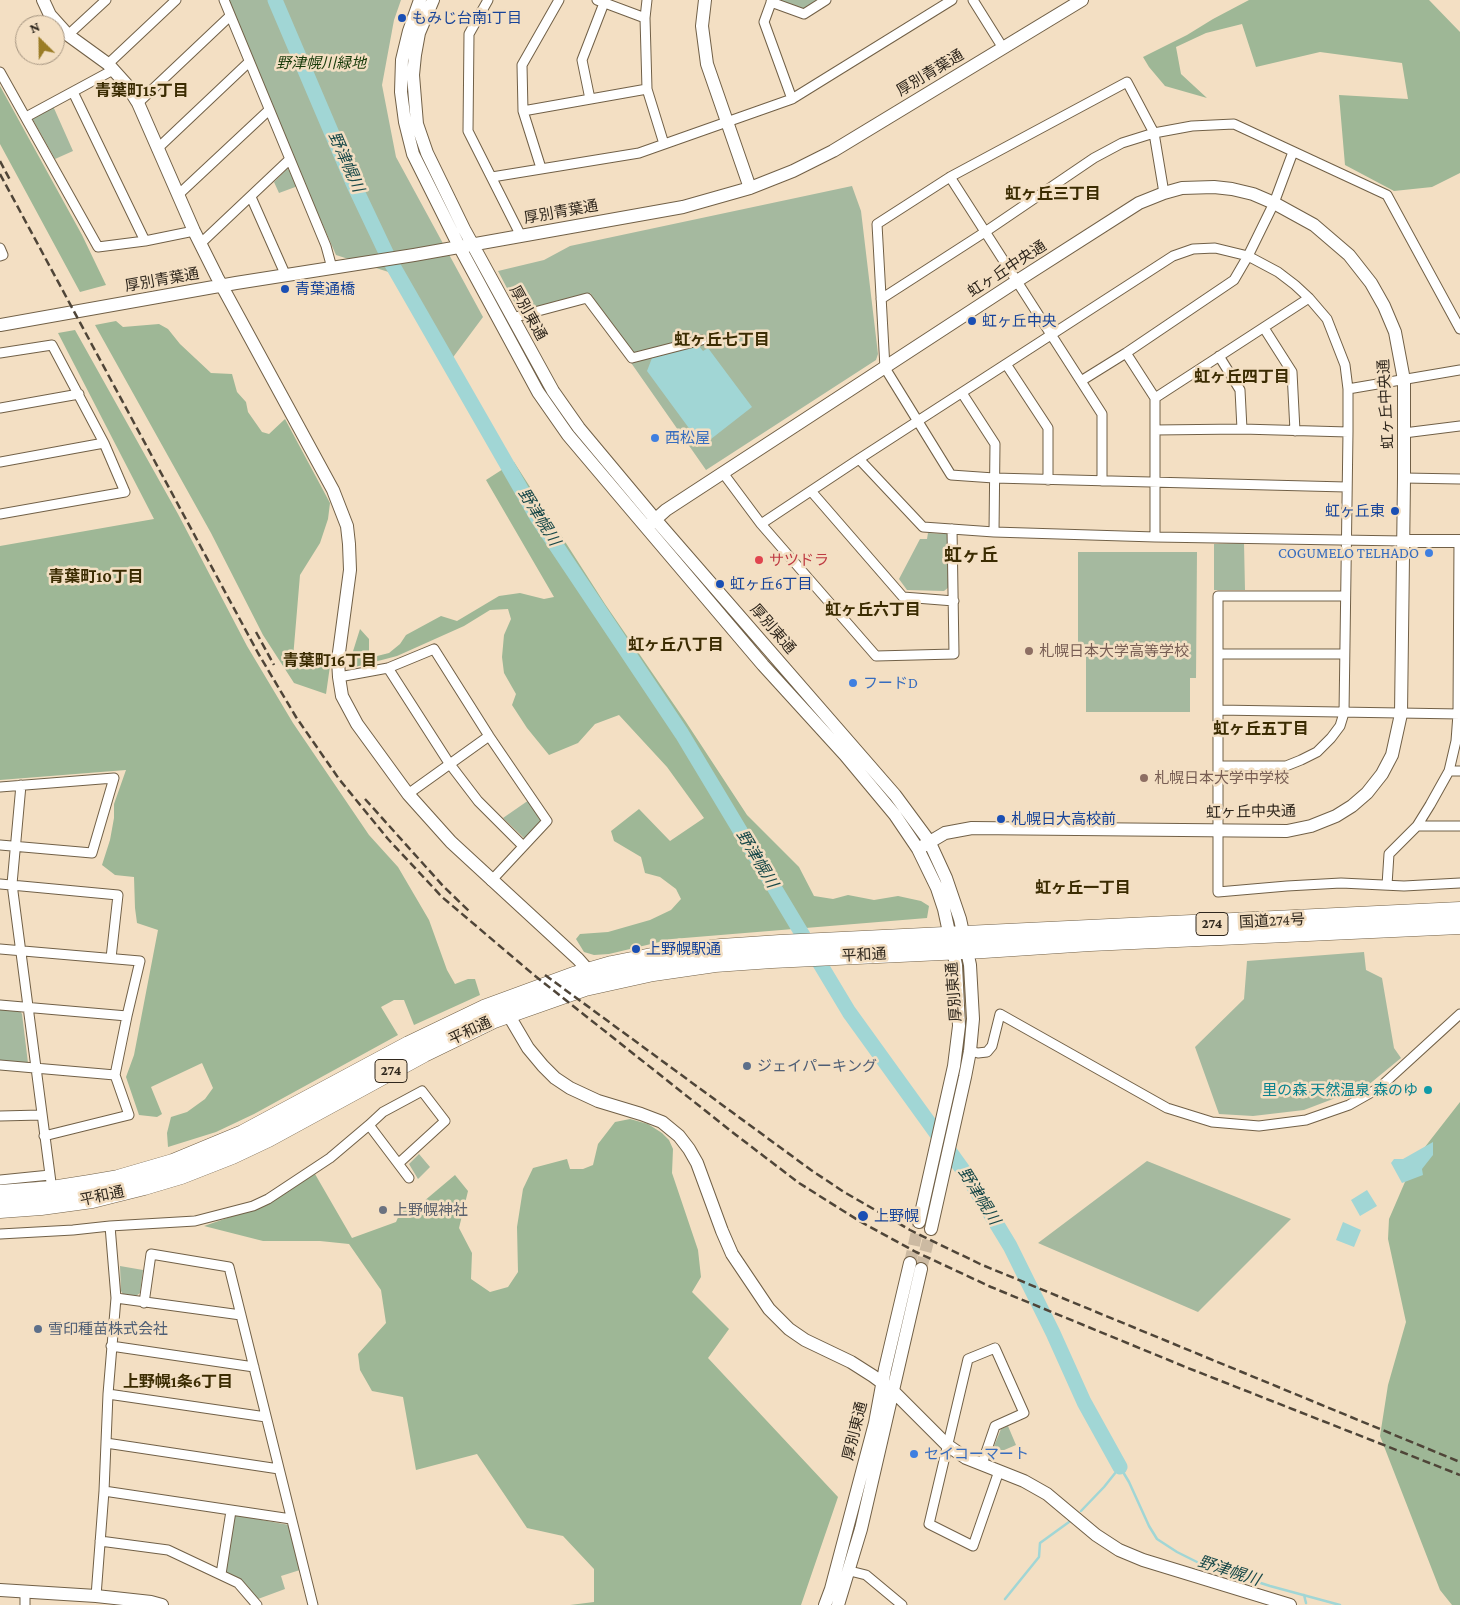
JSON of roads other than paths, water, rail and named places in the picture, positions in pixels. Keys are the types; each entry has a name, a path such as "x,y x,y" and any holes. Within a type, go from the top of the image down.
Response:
{"highway":[{"name":"国道274号","path":"959,943 1460,911"},
{"name":"国道274号","path":"959,943 1090,942 1460,925"},
{"name":"平和通","path":"0,1209 92,1199 144,1186 203,1167 268,1138 551,983 595,977 634,961 721,948 785,951 959,943"},
{"name":"平和通","path":"0,1194 51,1182 118,1179 173,1163 261,1125 432,1034 504,1008"}],"street":[{"path":"43,0 50,15 68,35 110,67 126,84 138,103 200,244 333,490 347,526 350,570 338,660 339,677 342,696 357,724 408,794 451,842 491,881 578,959 595,977"},
{"path":"68,35 106,0"},
{"path":"26,116 73,92 110,67 176,0"},
{"path":"224,0 326,246 332,268"},
{"path":"488,0 469,34 468,131 521,236"},
{"path":"541,168 523,111 522,65 559,0"},
{"path":"647,0 644,18 647,89 664,144"},
{"path":"705,0 702,26 707,64 750,188"},
{"path":"792,99 764,22 772,1 804,14 826,0"},
{"path":"492,177 639,153 792,99 952,0"},
{"path":"973,0 1003,48"},
{"name":"厚別青葉通","path":"0,325 222,286 397,258 682,207 750,188 793,171 833,151 1082,0"},
{"name":"厚別東通","path":"427,1 419,33 413,75 417,124 465,245 538,392 568,435 651,523 850,752 895,815 923,845 941,898 970,965 973,1004 970,1051 956,1116 944,1171 925,1226 934,1158 954,1066 959,1026 957,970 959,943"},
{"path":"590,99 582,60 600,2 644,18"},
{"path":"138,103 230,16"},
{"path":"157,149 249,62"},
{"path":"0,72 98,247 194,230"},
{"path":"1164,193 1154,133 1127,82 950,177 877,224 885,368 918,422 951,475 1048,480 1346,487"},
{"path":"523,111 647,89"},
{"path":"73,92 145,240"},
{"path":"178,196 269,110"},
{"path":"881,299 985,232 1094,158 1122,143 1154,133 1192,126 1234,124 1387,195 1460,329"},
{"path":"1080,381 1234,280 1274,203 1293,152"},
{"path":"200,244 290,159"},
{"path":"950,177 1102,414 1102,481"},
{"name":"虹ヶ丘中央通","path":"651,523 666,510 1139,203 1164,193 1182,188 1214,186 1253,194 1314,225 1349,255 1371,283 1384,306 1395,332 1404,380 1401,714 1392,755 1377,780 1352,806 1336,816 1311,826 1287,831 972,828 944,833 923,845"},
{"path":"251,197 286,276"},
{"name":"厚別東通","path":"465,245 512,318 553,391 651,523"},
{"path":"0,248 3,255 0,256"},
{"path":"761,524 1173,256 1193,249 1215,248 1248,256 1278,272 1309,298 1327,319 1345,365 1348,389 1348,432 1344,596 1344,713 1340,726 1331,738 1317,752 1301,760 1286,766 1218,766"},
{"path":"512,318 588,298 632,358 702,340"},
{"path":"1155,398 1309,298"},
{"path":"1264,328 1292,372 1294,431"},
{"path":"0,353 52,345 104,443 125,492 0,514"},
{"path":"1126,352 1155,398 1155,537"},
{"path":"1219,356 1240,390 1242,429"},
{"path":"1006,364 1048,428 1048,480"},
{"path":"1348,389 1460,370"},
{"path":"962,392 995,444 994,532"},
{"path":"0,408 79,394"},
{"path":"1404,433 1460,426"},
{"path":"1156,430 1242,429 1348,432"},
{"path":"0,462 104,443"},
{"path":"859,459 923,527 994,532 1155,537 1460,541 1459,714 1456,741 1449,771 1442,786 1417,826 1388,854 1387,885"},
{"path":"723,473 761,524 876,656 954,654 952,529"},
{"path":"1404,478 1460,479"},
{"path":"811,491 903,597 954,601"},
{"path":"1344,596 1218,596 1218,892 1341,883 1404,886 1460,883"},
{"path":"339,677 388,668 434,649 489,736 547,821 491,881"},
{"path":"1218,654 1344,654"},
{"path":"388,668 450,763 478,801 523,846"},
{"path":"1218,710 1459,714"},
{"path":"408,794 489,736"},
{"path":"1449,771 1460,771"},
{"path":"0,787 114,778 92,853 0,844"},
{"path":"0,1180 51,1182 12,884 21,785"},
{"path":"1417,826 1460,826"},
{"path":"0,884 118,895 111,958"},
{"path":"0,950 140,961 115,1076 129,1115 44,1136"},
{"path":"0,1005 127,1016"},
{"path":"504,1008 521,1039 536,1058 562,1083 598,1101 662,1122 679,1136 697,1163 732,1254 769,1309 796,1335 850,1362 888,1386 947,1445 966,1458 1024,1481 1047,1494 1107,1543 1132,1556 1290,1605"},
{"path":"970,1051 978,1053 987,1052 992,1046 1000,1014 1168,1108 1212,1122 1259,1126 1306,1120 1349,1105 1379,1088 1460,1014"},
{"path":"0,1065 115,1076"},
{"path":"0,1234 194,1221 253,1206 268,1199 330,1158 369,1126 382,1112 422,1091 445,1121 399,1163"},
{"path":"0,1116 41,1115"},
{"path":"369,1126 409,1178"},
{"path":"96,1596 104,1492 111,1346 116,1298 110,1226"},
{"path":"144,1303 151,1254 229,1267 313,1605"},
{"name":"厚別東通","path":"838,1605 850,1571 863,1520 888,1386 915,1266"},
{"path":"116,1298 241,1315"},
{"path":"111,1346 254,1367"},
{"path":"982,1464 995,1426 1024,1413 995,1348 968,1359 929,1524 974,1546 999,1471"},
{"name":"厚別東通","path":"825,1605 831,1589 875,1423 888,1386"},
{"path":"108,1394 266,1417"},
{"path":"106,1443 279,1469"},
{"path":"104,1492 292,1519"},
{"path":"221,1574 232,1510"},
{"path":"100,1541 168,1550 238,1583 257,1605"},
{"path":"850,1571 866,1575 902,1605"},
{"path":"0,1590 96,1596 162,1605"},
{"path":"25,1605 26,1592"}],"water":[{"path":"698,345 703,351 708,348 752,407 702,446 647,371 652,358"},
{"path":"1433,1142 1433,1155 1422,1169 1423,1175 1402,1183 1391,1163 1394,1159 1403,1159"},
{"path":"1367,1190 1377,1206 1360,1216 1351,1200"},
{"path":"1343,1222 1361,1230 1354,1247 1336,1240"}],"waterway":[{"name":"野津幌川","path":"275,0 353,183 389,259 537,517 682,734 849,1012 968,1177 1010,1246 1053,1333 1084,1402 1120,1467"},
{"name":"野津幌川","path":"1081,1511 1120,1467 1157,1539 1177,1552 1199,1563 1270,1586 1340,1605"},
{"path":"1005,1599 1039,1557 1040,1543 1069,1522"},
{"name":"野津幌川","path":"1304,1595 1306,1603"}],"tunnel":[{"path":"910,1263 919,1222"},
{"path":"921,1269 931,1229"}],"railway":[{"path":"0,161 10,180"},
{"path":"0,174 258,653 296,717 339,779 388,839 442,897 534,975 736,1135 799,1183 861,1222 916,1252 991,1287 1188,1368 1460,1475"},
{"path":"256,632 274,665"},
{"path":"365,799 444,887 469,911"},
{"path":"545,975 811,1170 844,1192 910,1230 980,1264 1460,1462"}],"place":[{"name":"もみじ台南1丁目","path":"402,18"},
{"name":"青葉通橋","path":"285,289"},
{"name":"虹ヶ丘中央","path":"972,321"},
{"name":"西松屋","path":"655,438"},
{"name":"虹ヶ丘東","path":"1395,511"},
{"name":"COGUMELO TELHADO","path":"1429,553"},
{"name":"サツドラ","path":"759,560"},
{"name":"虹ヶ丘6丁目","path":"720,584"},
{"name":"札幌日本大学高等学校","path":"1029,651"},
{"name":"フードD","path":"853,683"},
{"name":"札幌日本大学中学校","path":"1144,778"},
{"name":"札幌日大高校前","path":"1001,819"},
{"name":"上野幌駅通","path":"636,949"},
{"name":"ジェイパーキング","path":"747,1066"},
{"name":"里の森 天然温泉 森のゆ","path":"1428,1090"},
{"name":"上野幌神社","path":"383,1210"},
{"name":"上野幌","path":"863,1216"},
{"name":"雪印種苗株式会社","path":"38,1329"},
{"name":"セイコーマート","path":"914,1454"}],"district":[{"name":"青葉町15丁目","path":"142,91"},
{"name":"虹ヶ丘三丁目","path":"1053,194"},
{"name":"虹ヶ丘七丁目","path":"722,340"},
{"name":"虹ヶ丘四丁目","path":"1242,377"},
{"name":"虹ヶ丘","path":"971,555"},
{"name":"青葉町10丁目","path":"96,577"},
{"name":"虹ヶ丘六丁目","path":"873,610"},
{"name":"虹ヶ丘八丁目","path":"676,645"},
{"name":"青葉町16丁目","path":"330,661"},
{"name":"虹ヶ丘五丁目","path":"1261,729"},
{"name":"虹ヶ丘一丁目","path":"1083,888"},
{"name":"上野幌1条6丁目","path":"178,1382"}],"park label":[{"name":"野津幌川緑地","path":"321,63"}]}
